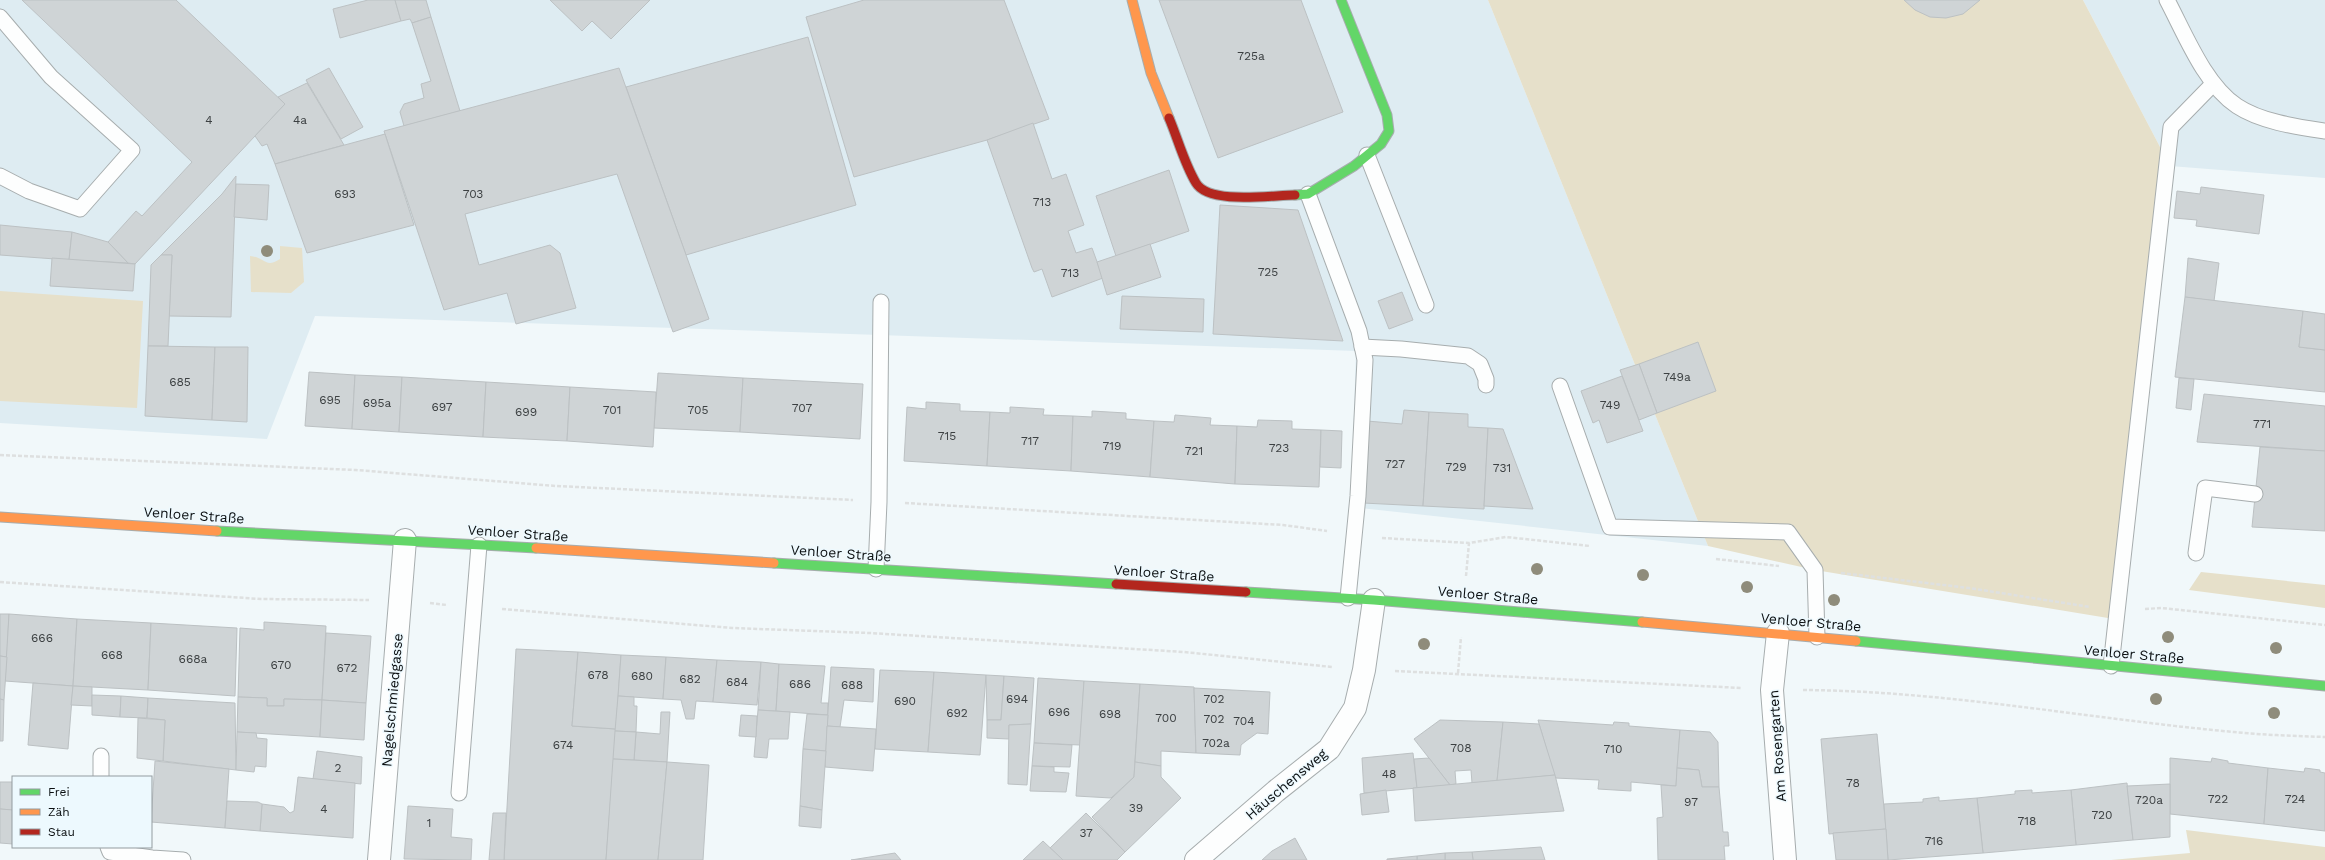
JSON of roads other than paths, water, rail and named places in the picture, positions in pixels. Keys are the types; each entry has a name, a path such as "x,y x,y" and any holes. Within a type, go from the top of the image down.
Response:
{"main road":[{"path":"1132,0 1150,73 1196,184 1208,194 1235,197 1308,194 1354,166 1381,144 1389,131 1387,116 1341,0"},
{"name":"Venloer Straße","path":"0,517 254,533 406,540 1348,598 1817,636 2325,686"}],"street":[{"name":"Nagelschmiedgasse","path":"379,860 406,540"},
{"name":"Häuschensweg","path":"1196,860 1276,791 1329,749 1354,708 1364,670 1374,600"},
{"name":"Am Rosengarten","path":"1778,633 1772,690 1785,860"}],"lane":[{"path":"2167,0 2212,84 2237,106 2278,123 2325,132"},
{"path":"0,16 51,77 132,150 80,209 29,191 0,176"},
{"path":"2111,666 2171,127 2212,84"},
{"path":"1367,155 1426,305"},
{"path":"1308,194 1359,331 1365,360 1355,535 1348,598"},
{"path":"876,569 879,502 881,302"},
{"path":"1362,347 1400,349 1468,356 1480,364 1486,379 1486,385"},
{"path":"1560,386 1610,527 1788,532 1815,570 1817,636"},
{"path":"2196,553 2205,488 2255,494"},
{"path":"459,793 479,545"},
{"path":"101,756 101,776"},
{"path":"108,848 110,852 152,858 183,860"}]}
